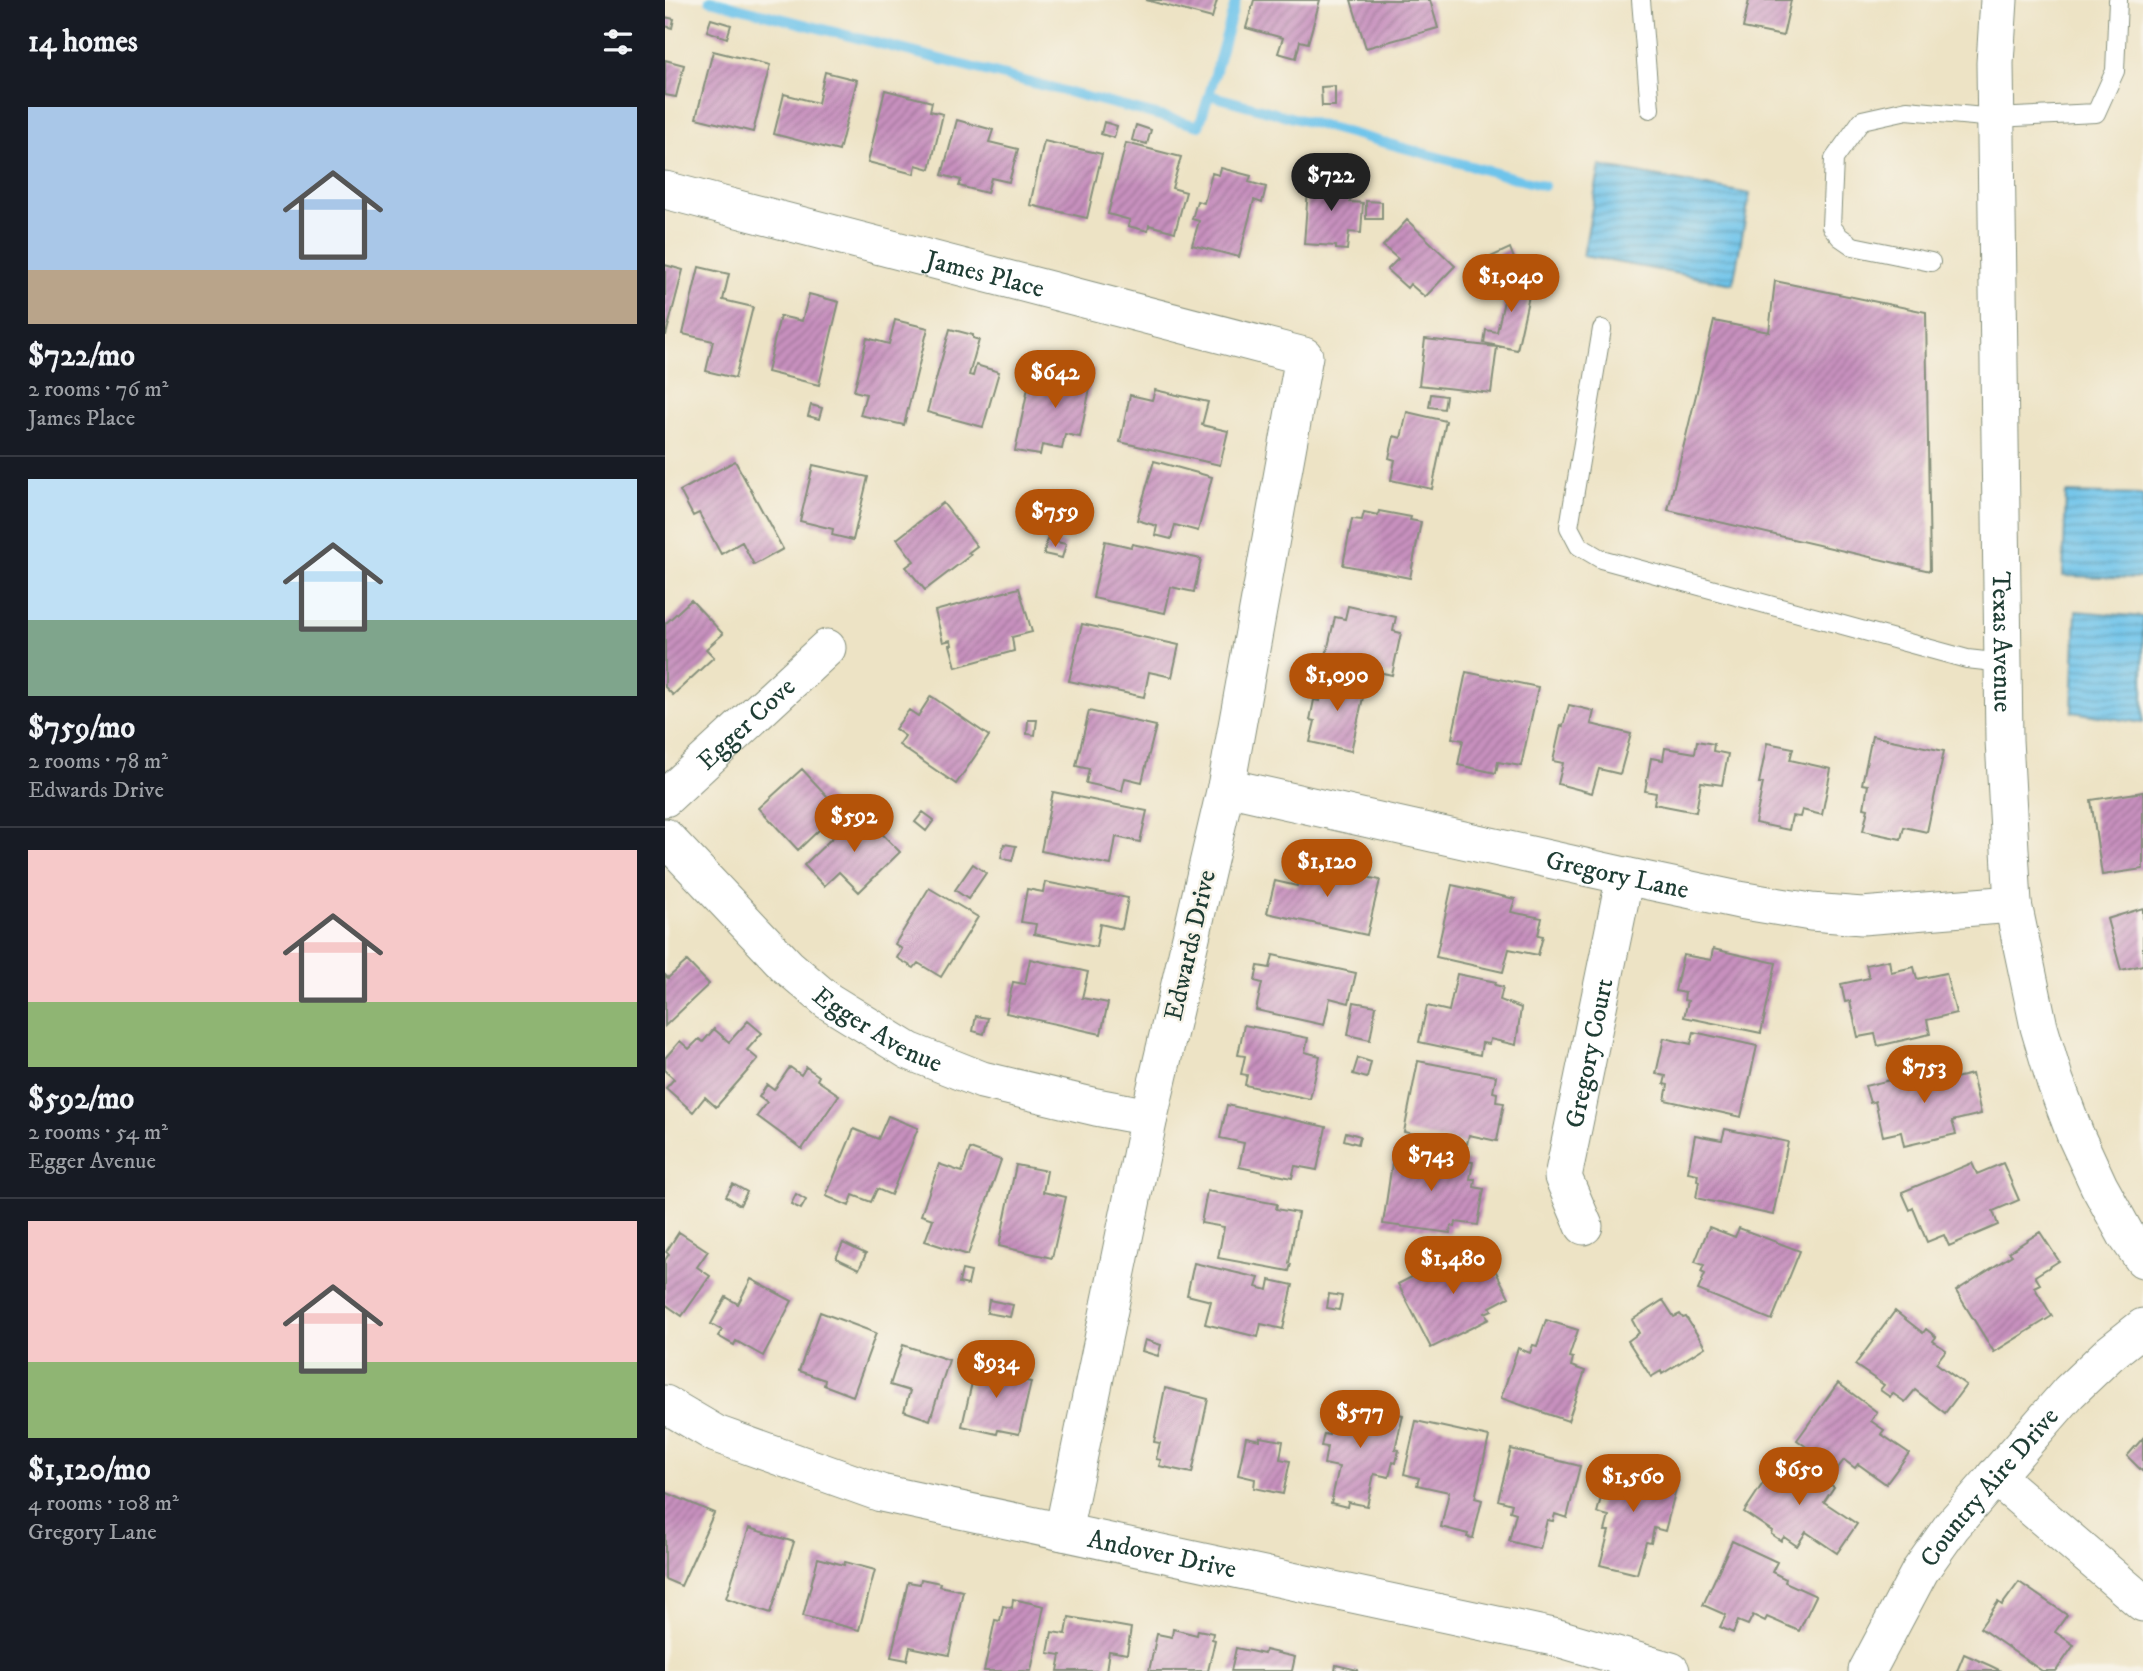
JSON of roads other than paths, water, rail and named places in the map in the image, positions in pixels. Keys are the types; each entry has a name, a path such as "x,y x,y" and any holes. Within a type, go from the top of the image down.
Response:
{"street":[{"name":"Texas Avenue","path":"1999,0 1995,118 2004,740 2013,904 2039,1027 2055,1081 2099,1186 2126,1235 2143,1259"},
{"name":"James Place","path":"665,190 1304,356"},
{"name":"Edwards Drive","path":"1063,1532 1149,1117 1226,787 1304,356"},
{"name":"Egger Cove","path":"665,798 827,648"},
{"name":"Gregory Lane","path":"1226,787 1625,876 1811,912 1862,916 2013,904"},
{"name":"Egger Avenue","path":"665,837 787,966 828,1000 909,1051 982,1080 1149,1117"},
{"name":"Gregory Court","path":"1584,1226 1563,1177 1625,876"},
{"name":"Country Aire Drive","path":"1867,1671 1920,1571 1952,1526 2069,1392 2109,1354 2143,1327"},
{"name":"Andover Drive","path":"665,1404 716,1434 881,1493 1558,1638 1671,1671"},
{"path":"1995,1476 2143,1603"}],"lane":[{"path":"1641,0 1650,109"},
{"path":"1931,262 1853,246 1840,237 1832,226 1834,159 1862,120 1907,110 1995,118 2096,113 2115,71 2118,0"},
{"path":"1602,329 1569,527 1579,546 1614,563 1967,659 2003,663"}],"water":[{"path":"1600,166 1750,194 1733,284 1583,256"},
{"path":"2066,493 2143,495 2143,578 2063,576"},
{"path":"2076,611 2143,617 2143,723 2072,712"}],"waterway":[{"path":"710,0 1199,126 1209,95 1544,186"},
{"path":"1209,95 1236,0"}]}
